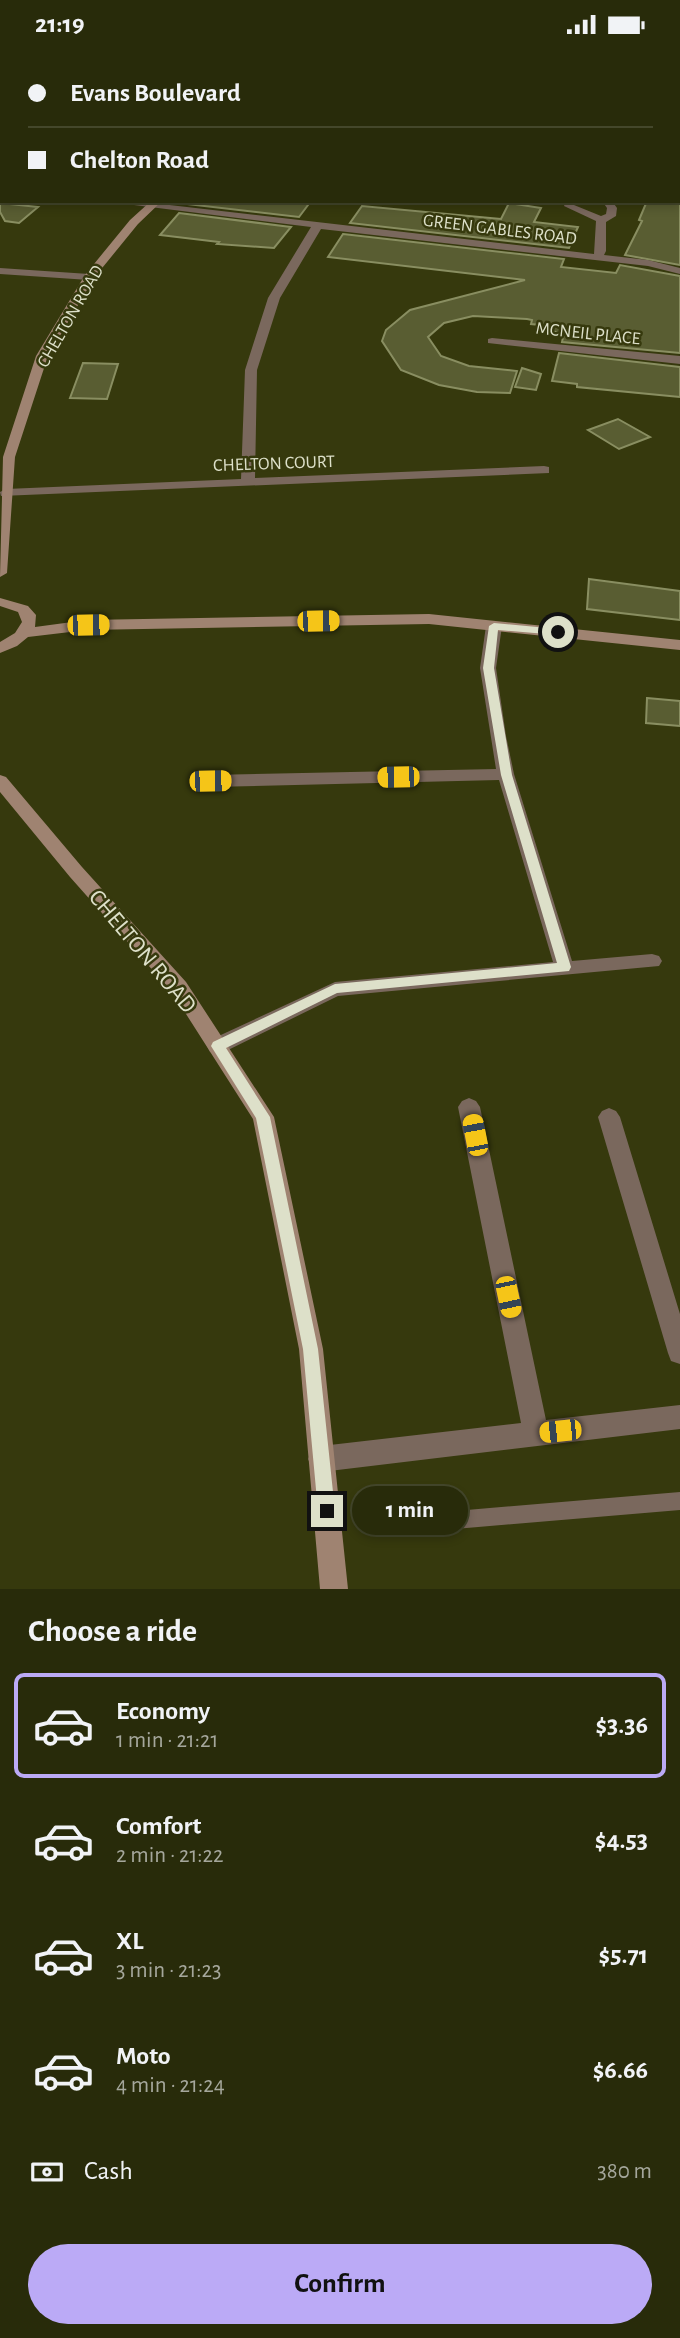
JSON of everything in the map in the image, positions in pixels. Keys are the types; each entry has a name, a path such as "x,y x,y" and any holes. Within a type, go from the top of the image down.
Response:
{"street":[{"name":"GREEN GABLES ROAD","path":"155,203 597,257 680,271"},
{"name":"CHELTON ROAD","path":"5,588 9,457 42,356 89,277 134,222 155,203"},
{"path":"570,203 569,206 573,210 601,220 611,216 612,208 608,203"},
{"path":"597,257 601,251 601,220"},
{"path":"248,482 251,370 274,298 318,225"},
{"path":"0,271 89,277"},
{"name":"MCNEIL PLACE","path":"492,341 680,359"},
{"name":"CHELTON COURT","path":"6,493 544,470"},
{"path":"5,588 23,609 29,626"},
{"path":"1,648 29,626 429,619 680,645"},
{"path":"494,626 488,668 506,775 564,967"},
{"path":"210,781 506,775"},
{"name":"CHELTON ROAD","path":"0,781 76,872 179,987 263,1117 311,1349 334,1589"},
{"path":"217,1046 335,989 652,961"},
{"path":"469,1107 536,1433"},
{"path":"609,1117 680,1353"},
{"path":"321,1459 680,1417"}],"lane":[{"path":"455,1520 680,1501"}],"building":[{"path":"0,203 38,207 19,223 5,221 0,212"},
{"path":"188,203 310,203 299,217"},
{"path":"509,203 541,208 534,222 578,227 569,248 350,223 362,206 501,219"},
{"path":"646,203 680,203 680,265 625,255 642,221 639,220"},
{"path":"179,213 291,227 274,248 217,244 219,242 160,235"},
{"path":"343,234 564,259 561,267 616,273 620,265 680,276 680,353 562,342 564,333 549,331 551,326 531,324 532,320 473,316 444,323 428,337 441,356 469,366 517,371 510,393 477,392 439,385 401,370 382,341 386,330 410,310 525,280 328,257"},
{"path":"559,353 680,367 680,397 577,387 577,384 552,381"},
{"path":"83,363 118,364 107,399 70,398"},
{"path":"522,368 541,374 536,390 515,387"},
{"path":"618,419 650,437 619,449 588,430"},
{"path":"589,579 680,591 680,620 587,609"},
{"path":"647,698 680,701 680,726 646,723"}],"route":[{"path":"327,1511 311,1349 263,1117 217,1046 335,989 564,967 506,775 488,668 494,626 558,632"}]}
